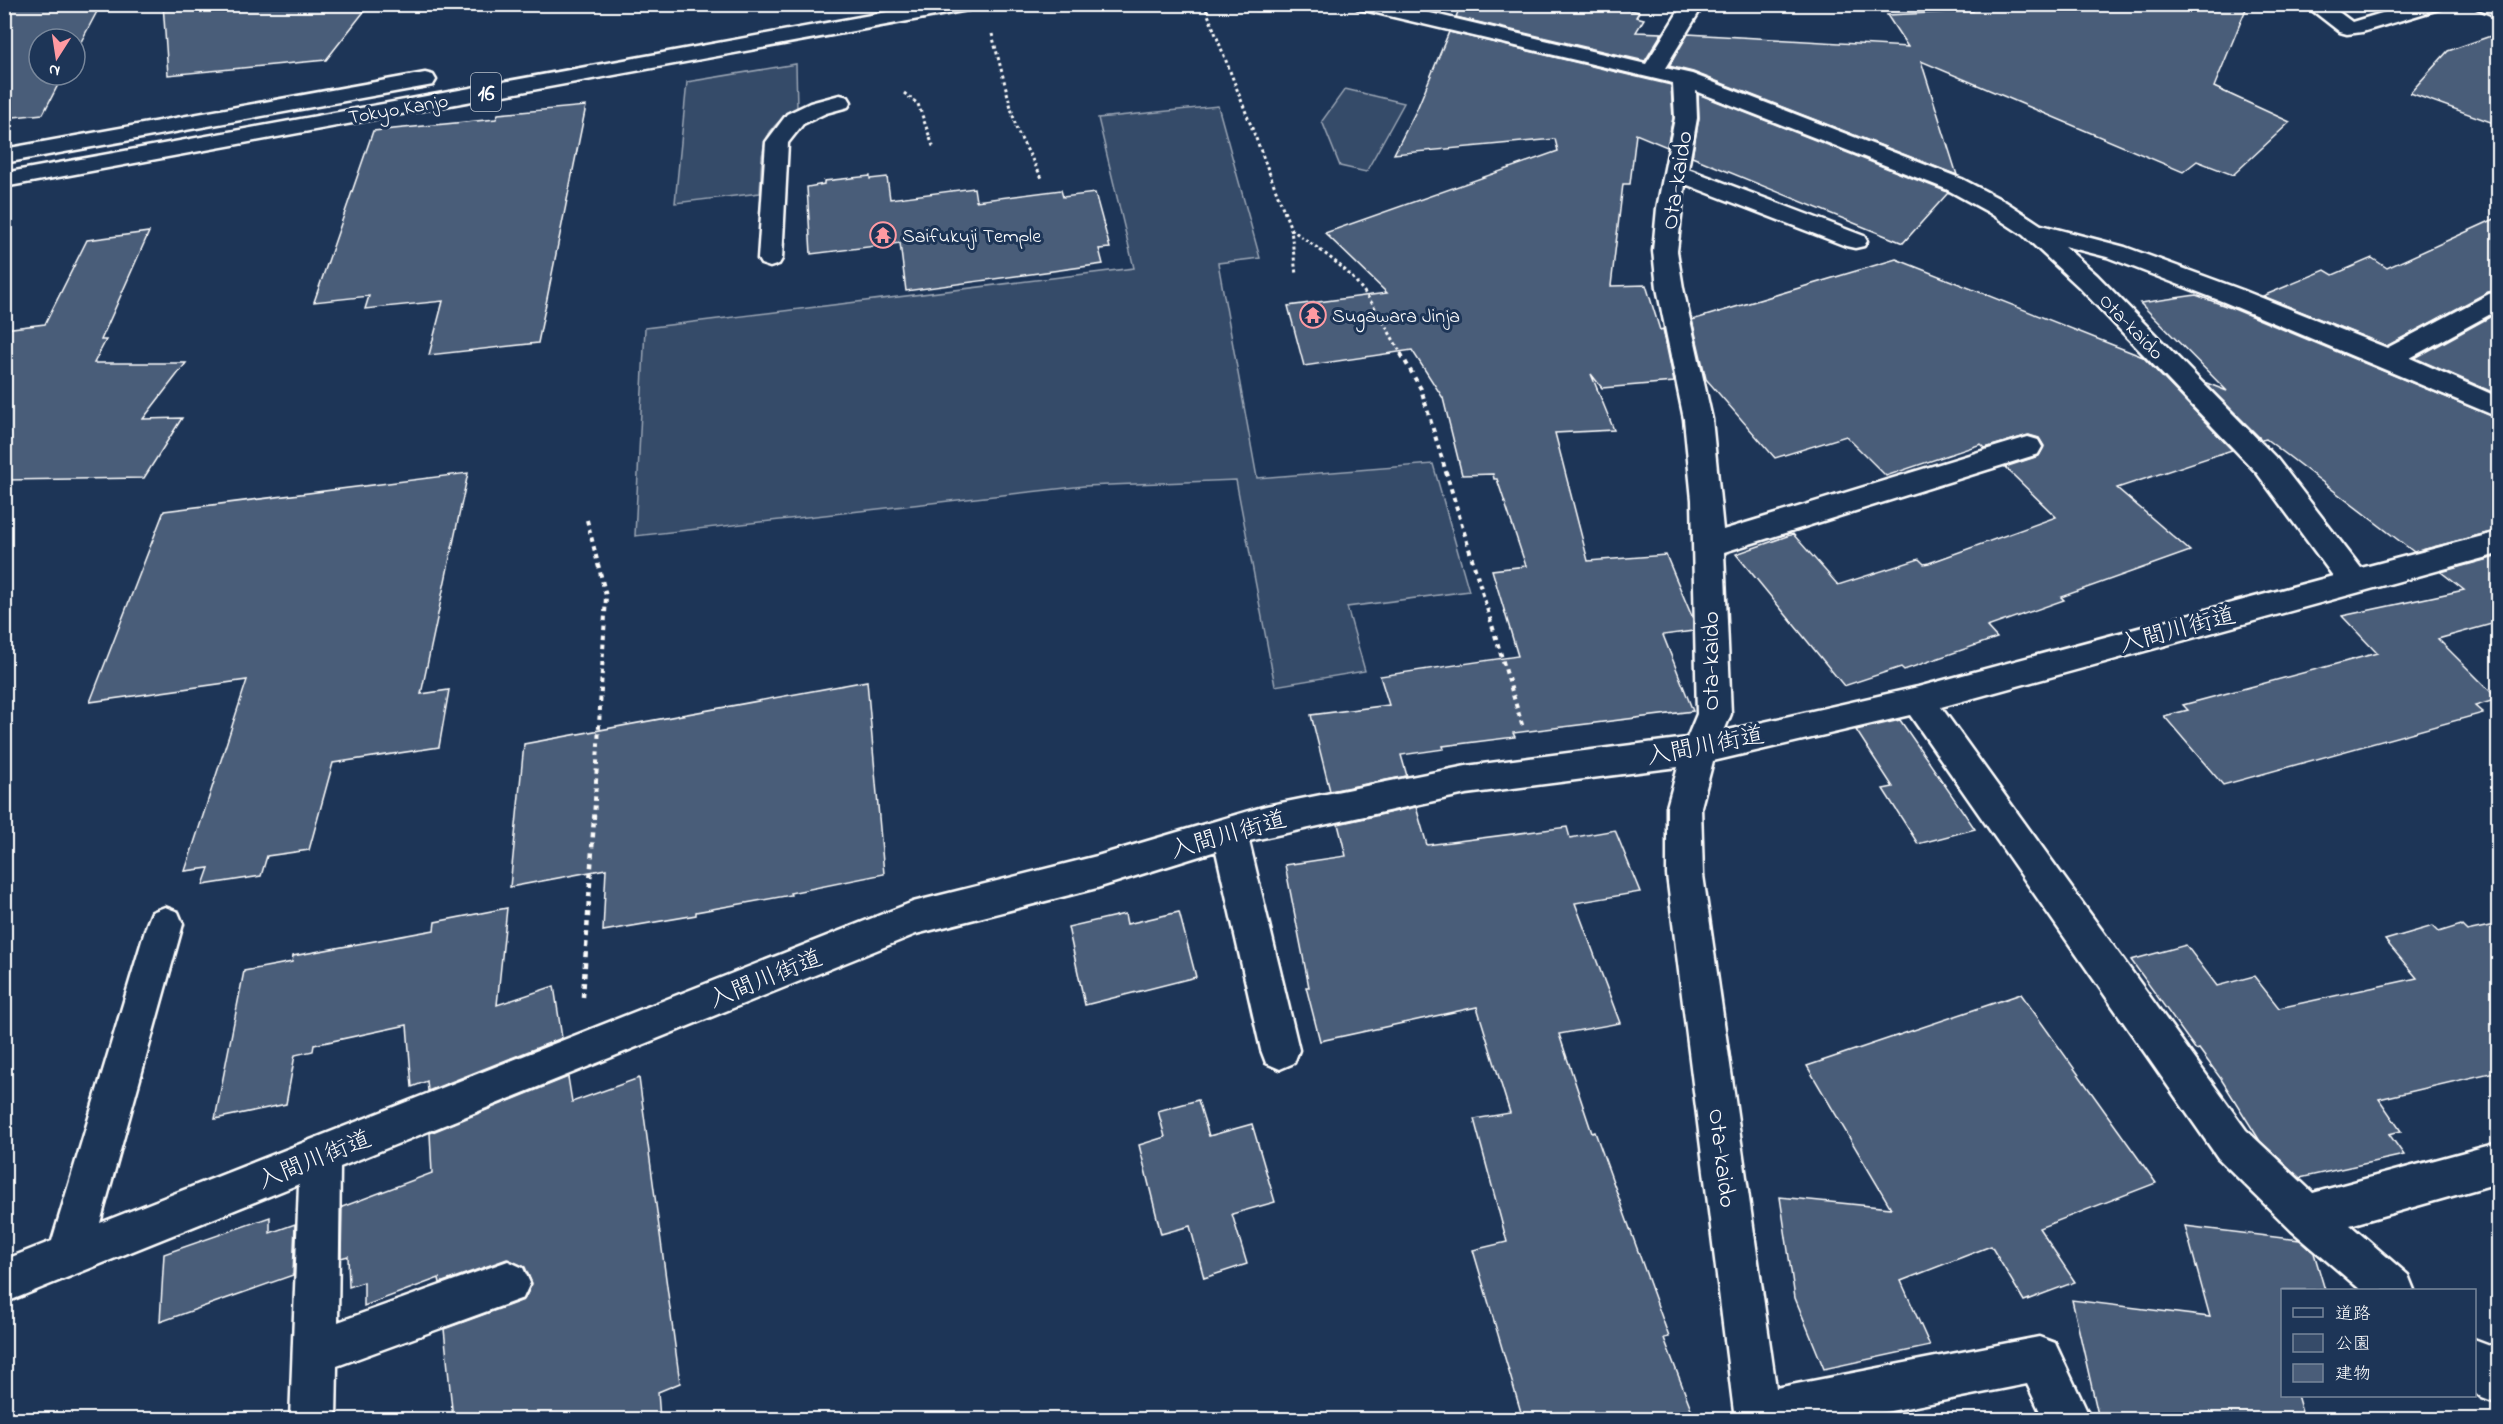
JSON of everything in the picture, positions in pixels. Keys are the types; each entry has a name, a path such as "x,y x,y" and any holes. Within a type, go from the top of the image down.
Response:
{"main road":[{"name":"Tokyo Kanjo","path":"4,180 968,4"},
{"name":"Ota-kaido","path":"1364,4 1684,79 1954,184 1997,207 2031,230 2088,281 2267,466 2354,581"},
{"path":"1653,70 1694,4"},
{"path":"2314,4 2347,28 2355,28 2435,4"},
{"path":"2484,4 2499,11"},
{"name":"Tokyo Kanjo","path":"4,156 441,77"},
{"name":"Ota-kaido","path":"1684,79 1686,118 1669,208 1665,250 1670,288 1698,419 1709,545 1713,714 1699,750 1684,807 1685,875 1757,1417"},
{"path":"770,258 777,142 795,119 818,108 840,102"},
{"path":"1675,172 1855,241"},
{"path":"2031,230 2116,252 2388,358 2499,408"},
{"path":"2388,358 2499,300"},
{"path":"1709,545 2028,447"},
{"name":"入間川街道","path":"4,1282 913,918 1097,872 1266,821 1466,780 1699,750 1918,700 2499,543"},
{"path":"1918,700 2232,1144 2307,1216 2392,1289"},
{"path":"1229,833 1280,1050"},
{"path":"69,1256 165,924"},
{"path":"313,1419 320,1156"},
{"path":"2307,1216 2499,1163"},
{"path":"315,1352 508,1283"},
{"path":"1757,1417 2039,1359 2068,1419"},
{"path":"2476,1362 2499,1382"}],"path":[{"path":"1204,4 1291,230 1296,275"},
{"path":"1253,4 1257,10 1266,9 1263,4"},
{"path":"992,34 1017,131 1042,178"},
{"path":"903,93 918,104 934,149"},
{"path":"1291,230 1331,258 1357,283 1376,310 1421,389 1537,772"},
{"path":"587,520 606,596 604,663 582,996 588,1049"}],"green space":[{"path":"796,64 797,108 775,126 765,144 762,154 760,193 675,203 687,82"},
{"path":"1345,89 1404,103 1366,172 1340,166 1322,121"},
{"path":"1218,106 1260,258 1218,263 1257,478 1433,464 1469,591 1347,607 1365,671 1275,686 1236,480 1084,486 635,536 645,328 1134,268 1098,118"}],"building":[{"path":"4,4 101,4 87,30 87,27 27,27 27,87 57,87 43,114 4,118"},
{"path":"163,4 370,4 326,60 168,75"},
{"path":"1461,4 1605,4 1639,12 1636,17 1644,19 1636,32 1662,33 1645,61 1456,17"},
{"path":"1968,4 2248,4 2214,87 2290,122 2233,175 2197,161 2183,172 1921,61 1957,175 1693,72 1669,66 1688,34 1908,47 1887,15 1973,11"},
{"path":"1449,32 1671,85 1673,118 1667,147 1636,134 1630,184 1623,184 1611,286 1646,285 1660,330 1663,329 1674,382 1602,388 1591,374 1614,430 1555,433 1588,561 1666,555 1693,619 1693,631 1663,635 1693,711 1513,733 1515,737 1443,746 1444,749 1401,755 1407,776 1330,791 1311,715 1389,705 1380,676 1518,656 1492,570 1526,566 1497,479 1494,479 1493,474 1462,475 1443,398 1412,350 1304,366 1288,306 1387,293 1325,233 1558,151 1555,139 1394,154 1417,109"},
{"path":"2499,33 2499,125 2410,93 2448,51"},
{"path":"1698,94 1948,193 1903,243 1692,157 1699,118"},
{"path":"586,106 538,343 429,355 443,301 365,309 369,296 314,302 373,131 496,119 498,114"},
{"name":"Saifukuji Temple","path":"870,176 870,179 887,177 890,199 974,188 976,201 1061,190 1063,197 1095,193 1110,248 1099,249 1103,264 906,291 900,243 811,254 807,187 824,184 824,181"},
{"path":"2499,217 2499,290 2488,292 2387,346 2263,296 2325,270 2333,275 2372,258 2387,268"},
{"path":"149,232 101,340 106,340 94,363 186,363 143,419 182,418 144,478 4,480 4,329 45,324 87,240"},
{"path":"1896,259 2143,357 2232,450 2117,488 2190,551 2061,597 2064,600 1987,627 1997,638 1904,670 1901,667 1844,686 1736,554 1793,534 1838,585 1919,559 1924,564 1929,563 2056,517 2005,467 2039,456 2044,446 2039,438 2029,435 1985,448 1981,444 1886,476 1846,436 1775,458 1706,379 1692,320"},
{"path":"2196,295 2499,419 2499,530 2414,552 2266,439 2262,440 2204,382 2227,391 2140,303"},
{"path":"2499,312 2499,395 2415,358"},
{"path":"468,473 421,694 449,690 439,747 333,763 309,850 267,856 261,876 203,885 209,868 185,871 247,680 90,702 164,511"},
{"path":"2499,556 2499,622 2438,639 2498,699 2475,706 2483,713 2223,785 2164,716 2188,710 2183,705 2377,653 2342,616 2464,590 2441,572"},
{"path":"867,681 884,874 790,893 791,895 696,912 696,915 603,931 606,869 510,887 524,744"},
{"path":"1900,720 1975,829 1918,844 1883,789 1893,787 1856,730"},
{"path":"1416,807 1427,845 1567,827 1570,838 1615,830 1640,892 1575,903 1620,1023 1559,1034 1592,1133 1595,1132 1669,1337 1664,1338 1695,1419 1523,1419 1473,1250 1507,1242 1474,1119 1510,1113 1477,1007 1320,1041 1306,987 1309,987 1285,865 1346,856 1338,824"},
{"path":"507,908 497,1005 554,986 562,1038 428,1091 427,1081 412,1087 407,1025 314,1045 313,1051 295,1055 286,1104 215,1119 244,971 292,962 293,956 434,930 435,922"},
{"path":"1179,912 1196,977 1085,1005 1068,927 1125,914 1127,924"},
{"path":"2499,924 2499,1071 2379,1099 2401,1131 2389,1134 2404,1155 2300,1178 2260,1141 2221,1079 2199,1049 2196,1050 2131,960 2186,945 2217,986 2254,976 2279,1008 2417,978 2385,940 2433,926 2439,932 2461,925 2467,931"},
{"path":"2021,994 2156,1183 2039,1228 2075,1282 2024,1301 1991,1246 1901,1281 1930,1346 1824,1369 1795,1298 1780,1197 1891,1208 1807,1066"},
{"path":"568,1077 572,1102 639,1078 680,1383 658,1392 660,1419 453,1419 444,1329 524,1300 532,1284 525,1267 507,1259 440,1283 439,1278 364,1306 364,1282 349,1287 348,1256 341,1258 342,1207 432,1173 430,1133"},
{"path":"1198,1100 1209,1136 1252,1124 1275,1202 1232,1214 1247,1264 1204,1278 1190,1226 1161,1234 1139,1145 1165,1137 1158,1111"},
{"path":"270,1217 270,1233 295,1224 293,1275 160,1322 164,1254"},
{"path":"2185,1226 2300,1240 2314,1253 2325,1289 2281,1289 2281,1397 2298,1397 2304,1419 2099,1419 2072,1300 2210,1317"}],"place":[{"name":"Saifukuji Temple","path":"883,235"},
{"name":"Sugawara Jinja","path":"1313,315"}]}
